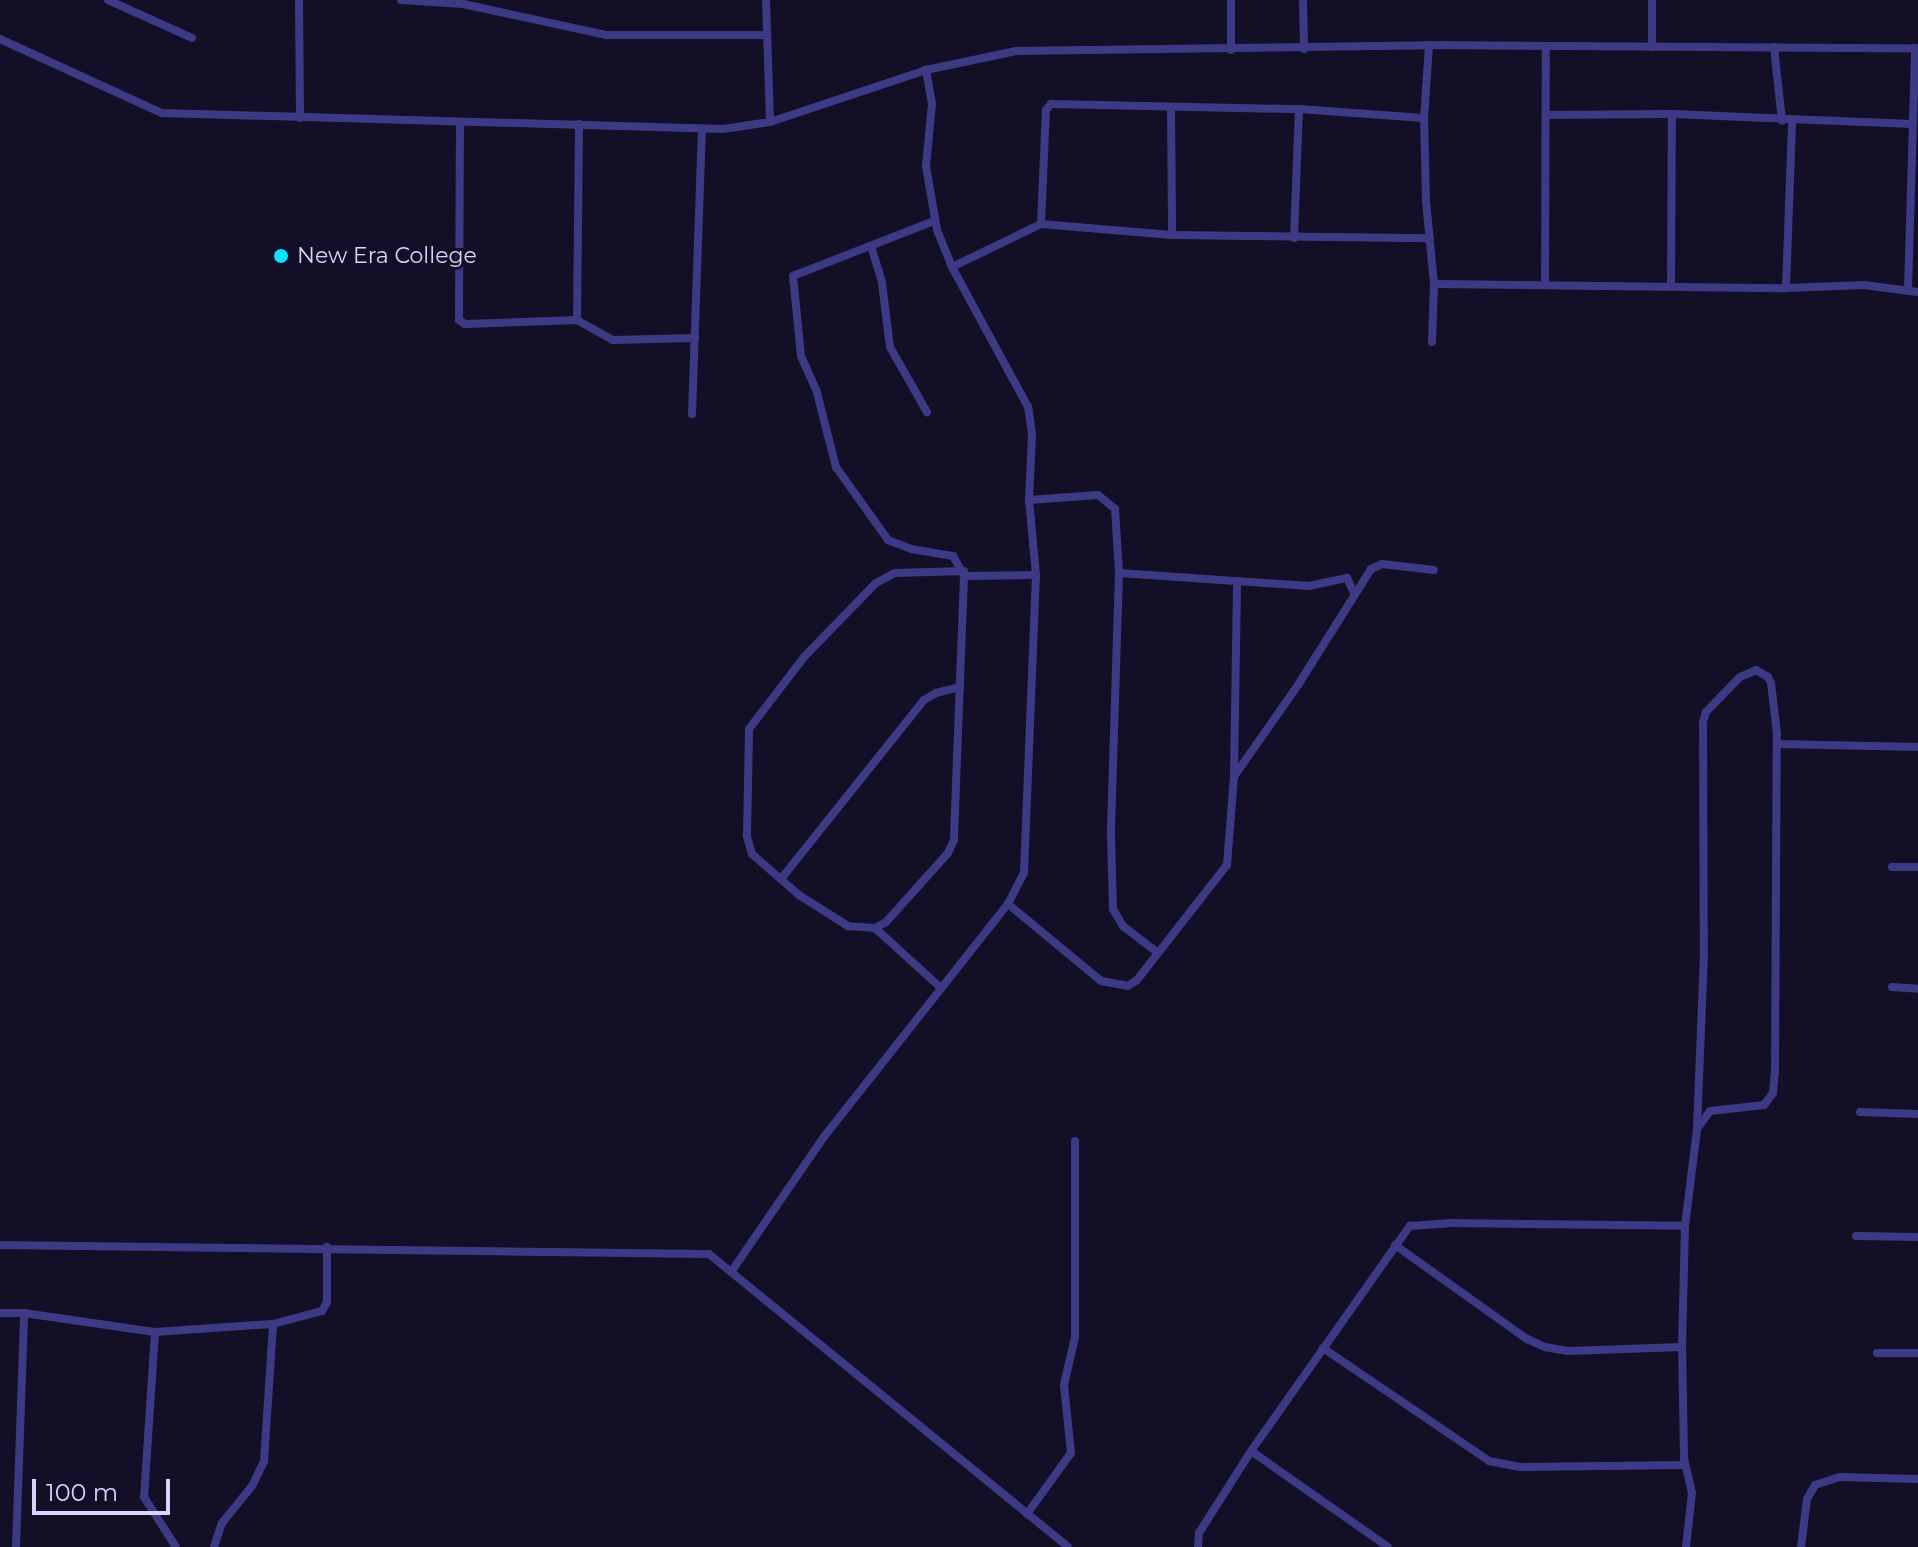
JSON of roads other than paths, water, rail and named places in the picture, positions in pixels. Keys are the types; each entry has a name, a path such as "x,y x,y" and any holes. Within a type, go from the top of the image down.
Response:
{"street":[{"path":"108,0 192,38"},
{"path":"299,0 300,118"},
{"path":"401,0 467,2 606,35 766,35"},
{"path":"766,0 770,122"},
{"path":"1231,0 1231,50"},
{"path":"1303,0 1304,49"},
{"path":"1652,0 1652,47"},
{"path":"0,39 162,113 702,128 770,122 926,70 1016,51 1429,45 1917,48 1908,290"},
{"path":"1429,45 1424,118 1426,201 1434,284 1432,342"},
{"path":"1545,283 1546,46"},
{"path":"1774,47 1782,121"},
{"path":"731,1272 823,1138 1008,904 1024,873 1036,575 1029,500 1032,434 1028,407 952,267 934,221 926,166 932,104 926,70"},
{"path":"1041,224 1048,105 1299,109 1424,118"},
{"path":"1171,108 1172,235"},
{"path":"1294,238 1299,109"},
{"path":"1546,115 1672,114 1792,122 1912,124"},
{"path":"1671,285 1672,114"},
{"path":"460,122 458,318 465,324 577,320 613,340 695,338"},
{"path":"1786,288 1792,122"},
{"path":"577,320 579,124"},
{"path":"692,414 702,128"},
{"path":"875,928 897,912 948,853 954,840 964,573 956,557 897,546 878,528 836,467 816,389 801,356 793,276 934,221"},
{"path":"952,267 1041,224 1172,235 1430,238"},
{"path":"871,246 882,283 890,347 927,412"},
{"path":"1434,284 1786,288 1864,285 1918,292"},
{"path":"1029,500 1105,498 1115,509 1119,573 1111,834 1113,909 1123,926 1158,953"},
{"path":"1234,776 1298,685 1354,594 1377,565 1434,570"},
{"path":"941,988 875,928 848,926 799,895 752,854 748,845 749,729 804,657 884,577 895,573 1036,575"},
{"path":"1119,573 1309,586 1347,578 1354,594"},
{"path":"1008,904 1111,985 1128,986 1137,980 1228,862 1234,776 1237,581"},
{"path":"1686,1547 1692,1493 1685,1465 1682,1347 1685,1226 1697,1129 1704,954 1704,716 1740,677 1751,670 1761,672 1771,683 1777,744 1773,1093 1759,1108 1710,1111 1697,1129"},
{"path":"781,879 924,700 936,693 960,687"},
{"path":"1777,744 1918,747"},
{"path":"1892,867 1918,867"},
{"path":"1892,987 1918,989"},
{"path":"1860,1112 1918,1114"},
{"path":"1027,1514 1071,1453 1064,1385 1075,1337 1075,1141"},
{"path":"1198,1547 1199,1533 1251,1451 1410,1226 1685,1226"},
{"path":"1856,1236 1918,1237"},
{"path":"0,1245 709,1254 1068,1547"},
{"path":"1395,1245 1527,1339 1545,1347 1568,1351 1682,1347"},
{"path":"0,1313 24,1313 155,1332 273,1324 322,1311 327,1302 327,1247"},
{"path":"16,1547 24,1313"},
{"path":"214,1547 222,1523 252,1486 264,1461 273,1324"},
{"path":"155,1332 144,1497 176,1547"},
{"path":"1323,1348 1489,1461 1521,1467 1685,1465"},
{"path":"1877,1353 1918,1353"},
{"path":"1251,1451 1388,1547"},
{"path":"1801,1547 1807,1499 1815,1485 1839,1477 1918,1479"}],"place":[{"name":"New Era College","path":"281,256"}]}
